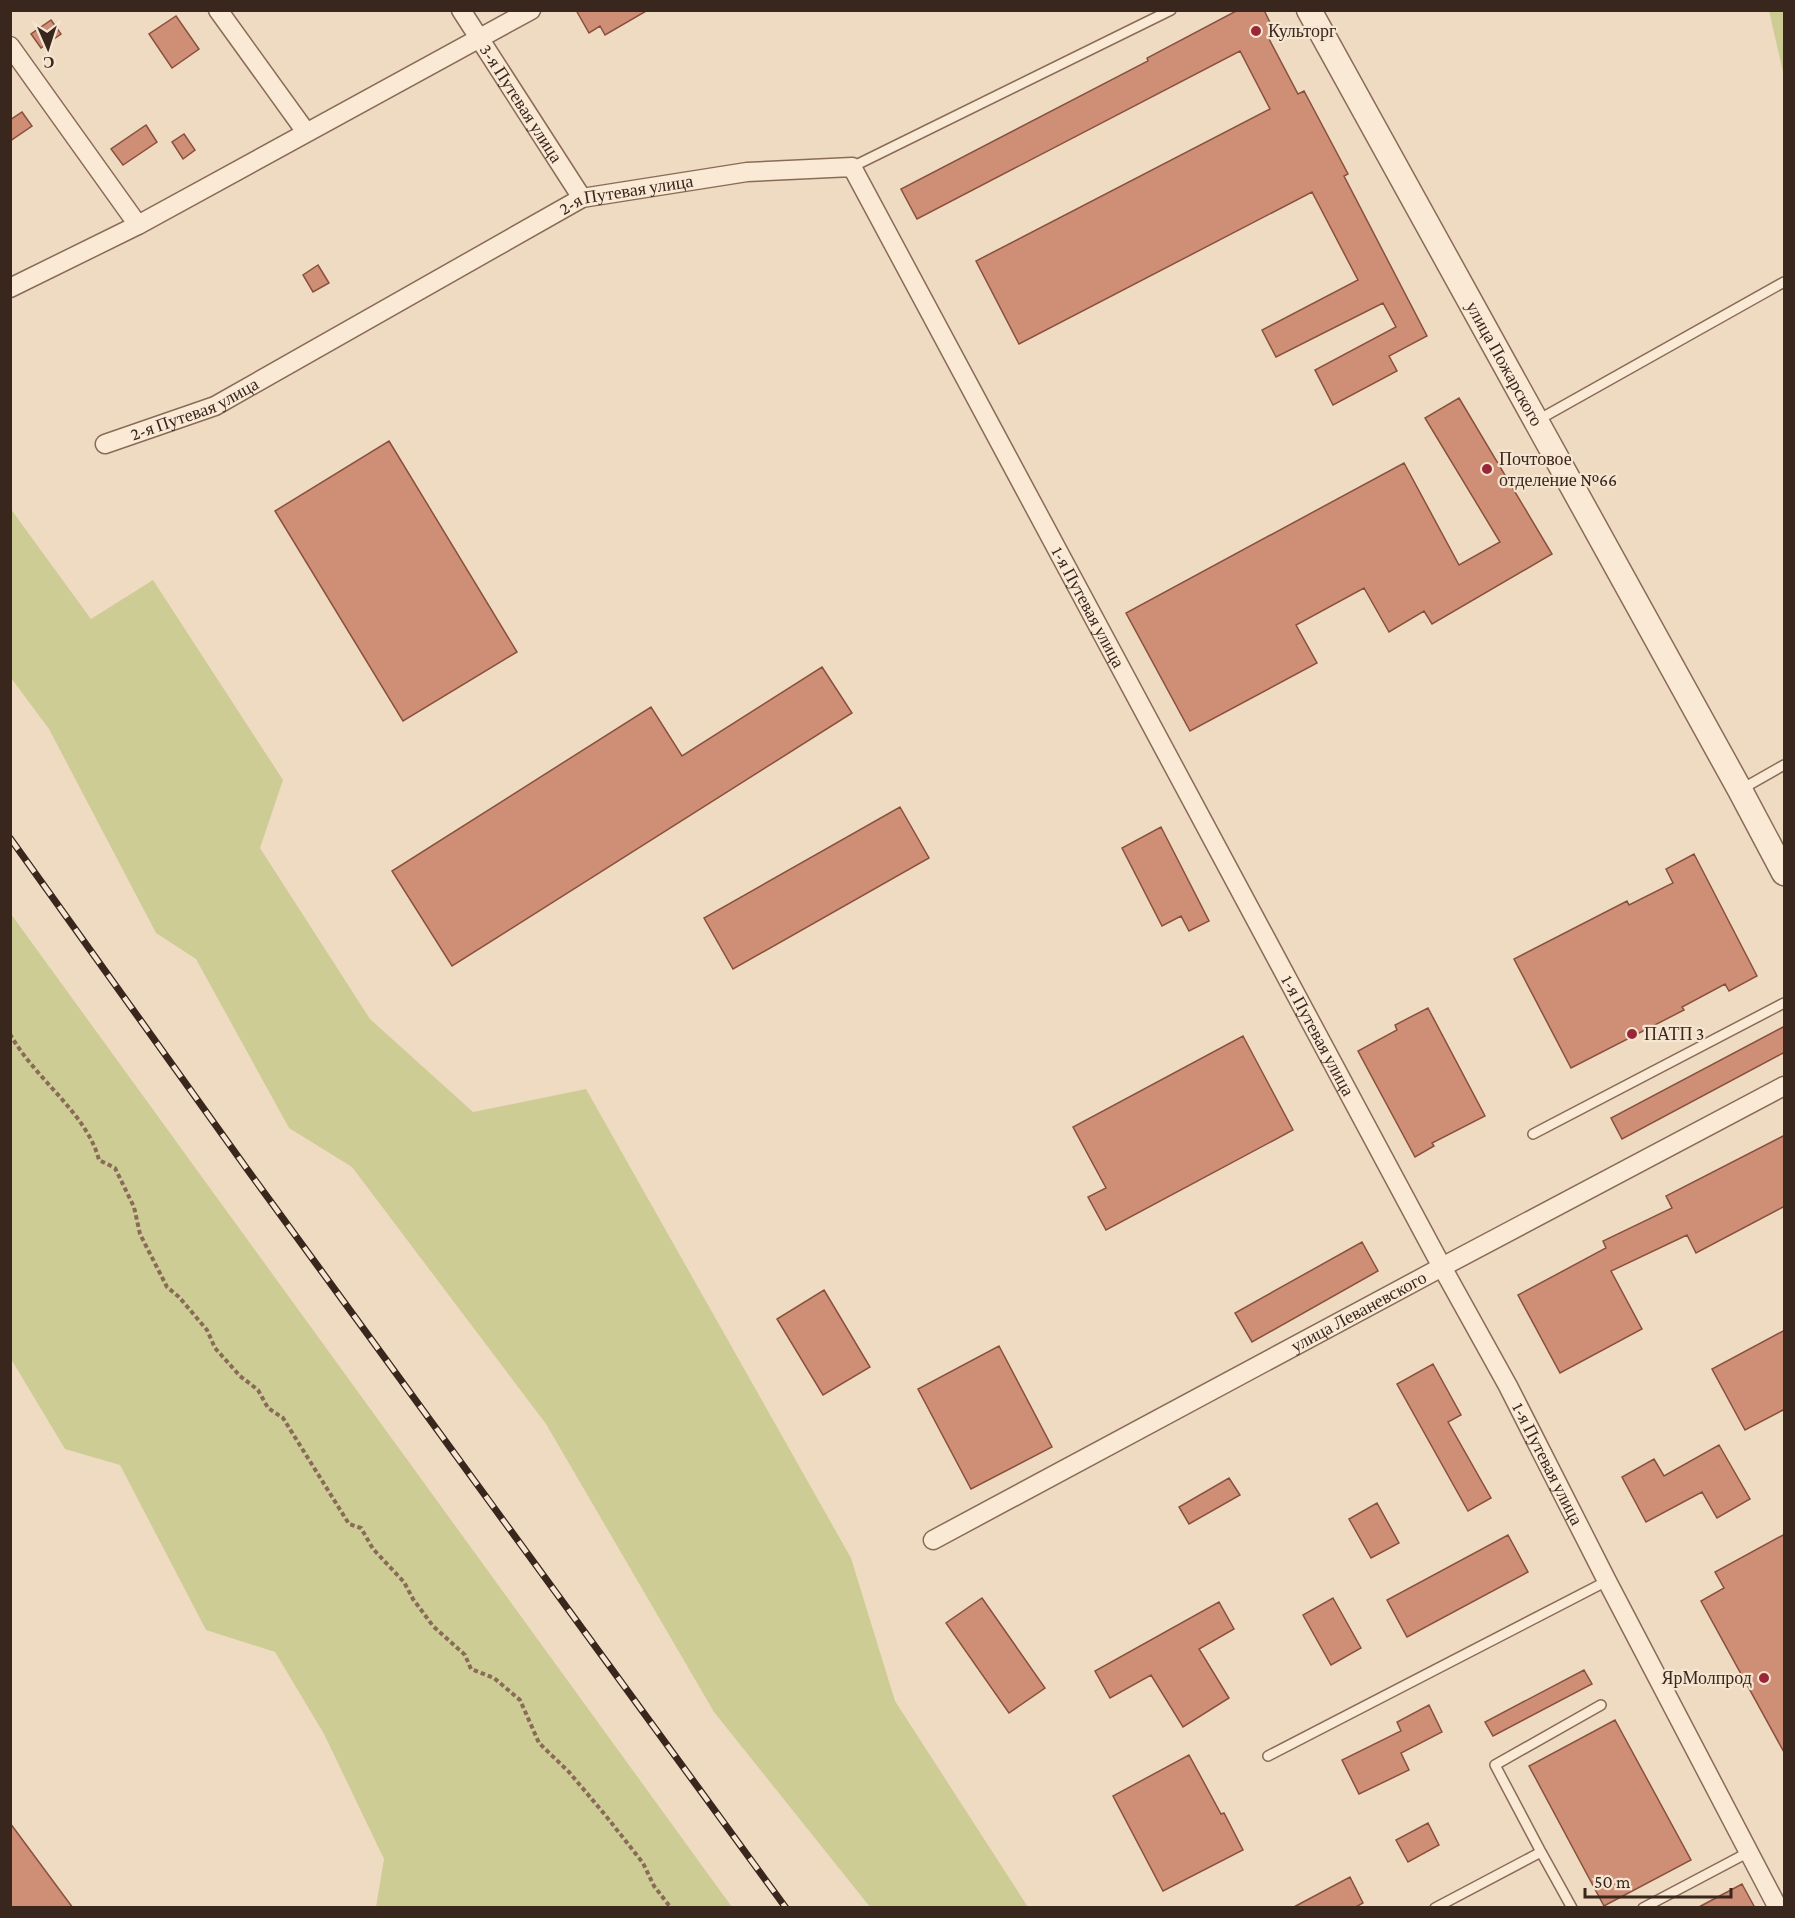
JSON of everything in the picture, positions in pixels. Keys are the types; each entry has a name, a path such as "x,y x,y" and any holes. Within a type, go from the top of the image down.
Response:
{"street":[{"path":"218,10 306,132"},
{"name":"3-я Путевая улица","path":"461,10 582,198"},
{"path":"10,288 138,225 531,10"},
{"name":"улица Пожарского","path":"1310,10 1785,873"},
{"path":"10,46 138,225"},
{"name":"2-я Путевая улица","path":"105,444 215,406 582,198 747,172 852,167"},
{"name":"1-я Путевая улица","path":"852,167 1508,1386 1778,1908"},
{"name":"улица Леваневского","path":"933,1540 1785,1086"}],"lane":[{"name":"2-я Путевая улица","path":"852,167 1171,10"},
{"path":"1537,421 1785,282"},
{"path":"1740,790 1785,765"},
{"path":"1533,1134 1785,1003"},
{"path":"1268,1756 1607,1581"},
{"path":"1572,1908 1495,1766 1601,1705"},
{"path":"1435,1908 1542,1852"},
{"path":"1642,1908 1749,1852"}],"path":[{"path":"10,1034 19,1050 75,1116 95,1144 99,1160 115,1168 134,1207 140,1234 167,1287 179,1297 207,1330 214,1348 240,1376 258,1390 268,1408 283,1418 349,1524 360,1528 373,1549 404,1582 413,1599 433,1626 465,1655 471,1669 494,1678 520,1700 539,1743 569,1772 606,1816 643,1863 654,1886 671,1908"}],"shaded area":[{"path":"1769,11 1784,11 1784,76"},
{"path":"10,508 91,619 153,580 283,780 260,848 370,1019 473,1112 586,1089 851,1558 895,1701 1028,1907 870,1907 714,1712 546,1424 352,1167 289,1128 196,959 156,933 49,729 11,678"},
{"path":"10,914 732,1907 376,1907 384,1859 324,1734 275,1652 206,1630 120,1465 65,1449 11,1359"}],"building":[{"path":"576,10 648,10 605,35 600,26 589,33"},
{"path":"1238,10 1264,10 1275,33 1268,37 1298,94 1304,91 1348,174 1344,176 1427,336 1389,356 1397,371 1333,405 1315,370 1396,327 1383,303 1276,357 1262,330 1358,280 1312,192 1019,344 976,261 1270,109 1240,51 917,219 901,189 1148,61 1147,58"},
{"path":"176,16 199,49 172,68 149,34"},
{"path":"51,20 61,34 41,48 31,34"},
{"path":"22,112 32,126 10,141 10,120"},
{"path":"146,125 157,142 123,165 111,149"},
{"path":"184,134 195,150 183,159 172,142"},
{"path":"318,265 329,283 313,292 303,275"},
{"path":"1459,398 1552,554 1432,624 1424,611 1389,632 1364,588 1296,625 1317,663 1190,731 1126,613 1404,463 1459,565 1500,542 1425,418"},
{"path":"389,441 517,652 403,721 275,511"},
{"path":"822,667 852,713 452,966 392,871 651,707 682,756"},
{"path":"900,807 929,858 733,969 704,918"},
{"path":"1161,827 1209,921 1189,931 1181,916 1162,926 1122,848"},
{"path":"1694,854 1757,976 1729,991 1725,984 1682,1007 1684,1010 1571,1068 1514,959 1627,901 1629,905 1673,883 1666,869"},
{"path":"1428,1008 1485,1116 1432,1143 1434,1146 1415,1157 1358,1051 1397,1030 1395,1025"},
{"path":"1785,1026 1785,1052 1622,1139 1611,1118"},
{"path":"1243,1036 1293,1130 1106,1230 1088,1197 1106,1188 1073,1127"},
{"path":"1785,1135 1785,1206 1696,1253 1687,1235 1611,1271 1642,1329 1560,1373 1518,1295 1606,1248 1603,1241 1672,1208 1666,1196"},
{"path":"1362,1242 1378,1271 1252,1342 1235,1313"},
{"path":"824,1290 870,1367 823,1395 777,1319"},
{"path":"1785,1330 1785,1409 1745,1430 1712,1369"},
{"path":"999,1346 1052,1447 971,1489 918,1389"},
{"path":"1433,1364 1461,1415 1448,1422 1491,1498 1468,1511 1397,1384"},
{"path":"1719,1445 1750,1499 1717,1518 1702,1492 1646,1522 1622,1477 1654,1459 1664,1476"},
{"path":"1229,1478 1240,1495 1189,1524 1179,1507"},
{"path":"1377,1503 1399,1543 1371,1558 1349,1519"},
{"name":"ЯрМолпрод","path":"1785,1534 1785,1754 1701,1601 1724,1588 1715,1572"},
{"path":"1508,1535 1528,1572 1407,1637 1387,1600"},
{"path":"982,1598 1045,1688 1009,1713 946,1623"},
{"path":"1333,1598 1361,1648 1331,1665 1303,1615"},
{"path":"1219,1602 1234,1629 1199,1649 1229,1698 1183,1727 1151,1675 1110,1698 1095,1671"},
{"path":"1584,1670 1592,1684 1493,1736 1485,1722"},
{"path":"1429,1705 1442,1732 1401,1753 1409,1770 1359,1794 1342,1760 1401,1731 1397,1722"},
{"path":"1615,1720 1691,1860 1604,1906 1529,1766"},
{"path":"1189,1755 1243,1850 1163,1891 1113,1796"},
{"path":"10,1823 73,1908 10,1908"},
{"path":"1428,1823 1439,1845 1408,1862 1396,1840"},
{"path":"1350,1877 1363,1903 1354,1908 1292,1908"},
{"path":"1742,1884 1755,1908 1697,1908"}],"railway":[{"path":"10,838 247,1169 786,1908"}],"place":[{"name":"Культорг","path":"1256,31"},
{"name":"Почтовое отделение №66","path":"1487,469"},
{"name":"ПАТП 3","path":"1632,1034"},
{"name":"ЯрМолпрод","path":"1764,1678"}]}
